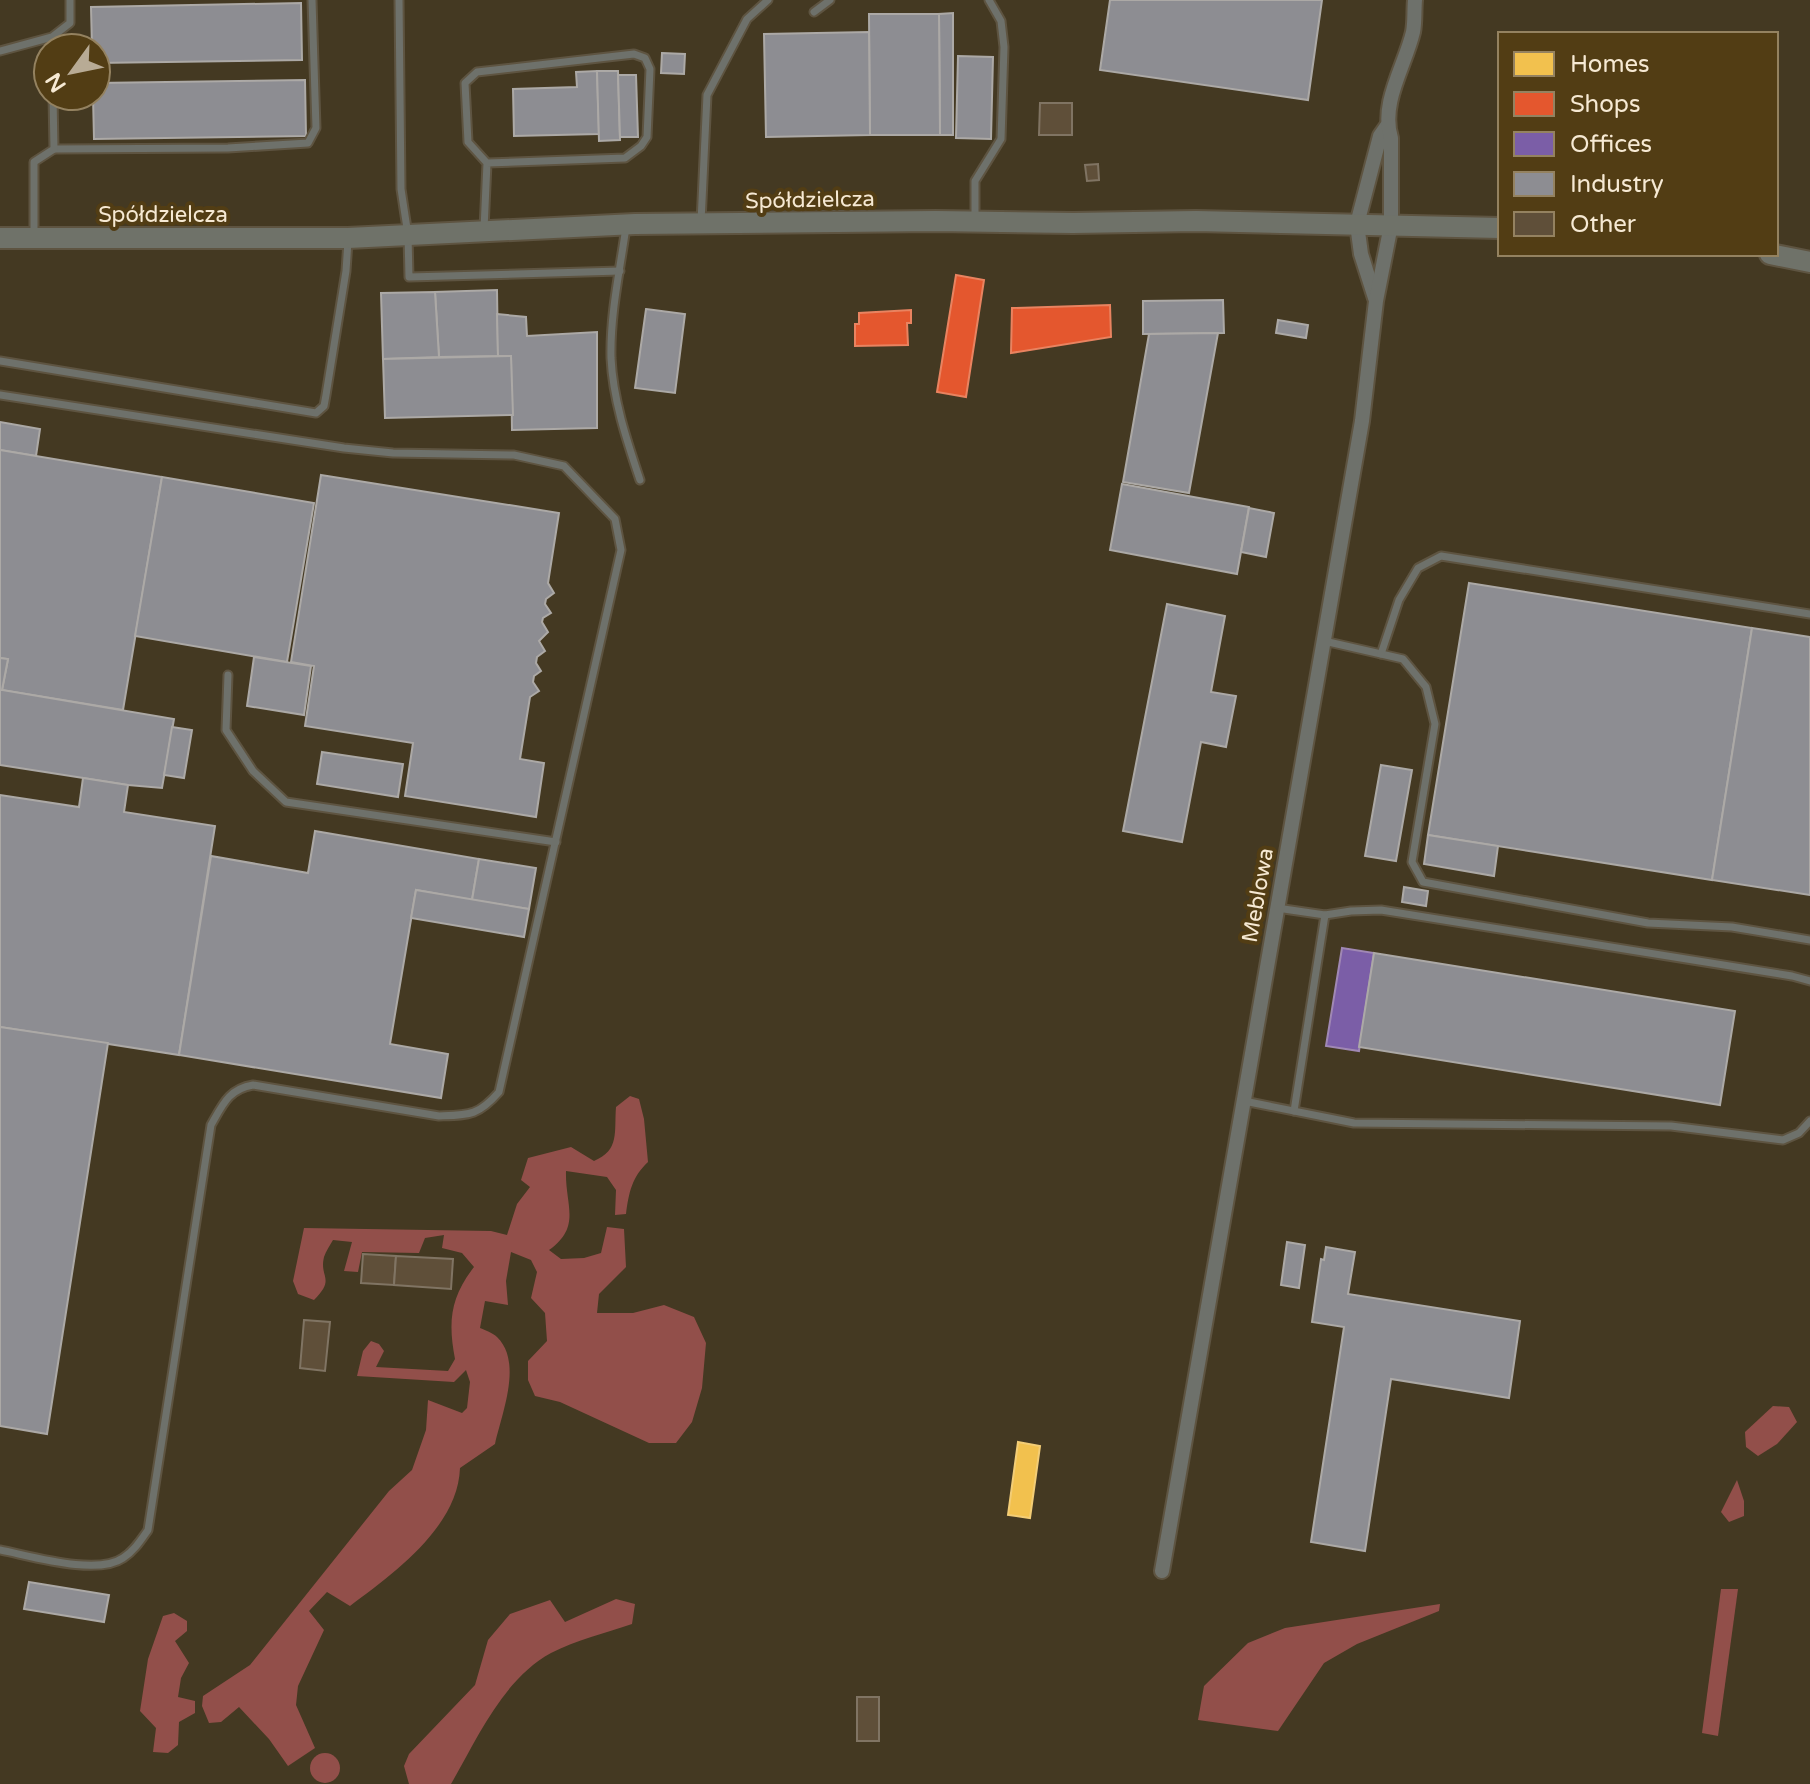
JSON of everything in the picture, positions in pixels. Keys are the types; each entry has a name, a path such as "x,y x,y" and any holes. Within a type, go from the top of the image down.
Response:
{"street":[{"path":"1391,225 1391,138 1387,126 1392,91 1414,29 1415,0"},
{"path":"1376,301 1361,254 1357,224 1380,136 1387,126"},
{"name":"Spółdzielcza","path":"0,238 348,238 626,224 1196,221 1498,228"},
{"name":"Meblowa","path":"1162,1571 1362,421 1376,301 1391,225"},
{"path":"1778,256 1810,262"}],"lane":[{"path":"58,32 70,23 70,0"},
{"path":"35,238 34,162 54,149 228,148 308,143 316,128 312,0"},
{"path":"399,0 401,189 408,235 409,277 620,271"},
{"path":"700,224 707,95 747,19 768,0"},
{"path":"814,12 830,0"},
{"path":"975,222 975,181 1001,139 1004,47 1001,21 989,0"},
{"path":"0,51 32,42"},
{"path":"484,231 487,163 468,142 465,83 477,72 634,54 645,58 650,69 647,137 625,158 487,163"},
{"path":"53,112 54,149"},
{"path":"626,224 612,324 611,361 623,427 640,480"},
{"path":"0,361 316,413 324,406 346,271 348,238"},
{"path":"0,395 344,448 393,453 514,455 564,466 615,519 621,550 499,1092 484,1109 464,1115 439,1116 253,1085 237,1088 211,1125 148,1530 139,1544 121,1560 91,1566 0,1550"},
{"path":"1381,654 1399,600 1418,568 1441,556 1810,614"},
{"path":"1324,641 1403,659 1426,687 1435,724 1412,862 1423,882 1648,923 1732,927 1810,940"},
{"path":"228,675 226,730 253,771 286,802 556,842"},
{"path":"1277,908 1325,915 1381,910 1810,981"},
{"path":"1294,1111 1325,915"},
{"path":"1244,1101 1371,1124 1671,1126 1783,1140 1799,1133 1810,1121"}],"shaded area":[{"path":"630,1096 639,1099 648,1162 632,1185 626,1214 615,1215 616,1190 607,1177 566,1171 569,1224 559,1241 549,1250 561,1259 584,1258 601,1253 607,1227 624,1229 626,1267 599,1294 597,1313 633,1313 664,1305 694,1317 706,1343 702,1388 692,1422 676,1443 649,1443 560,1402 535,1396 528,1380 528,1361 547,1341 545,1313 531,1298 537,1272 531,1260 511,1252 506,1281 508,1305 485,1301 480,1328 497,1337 509,1360 506,1403 495,1444 460,1468 457,1490 448,1510 436,1529 404,1563 350,1606 327,1592 309,1611 324,1630 298,1686 296,1705 315,1748 288,1766 269,1739 239,1707 221,1722 209,1723 202,1706 203,1696 250,1665 389,1491 412,1470 426,1430 428,1400 462,1413 467,1408 470,1382 466,1370 454,1382 357,1376 363,1351 371,1341 379,1344 384,1351 376,1367 448,1371 455,1359 453,1311 460,1289 474,1267 462,1253 442,1248 444,1235 425,1238 419,1253 362,1252 358,1272 344,1271 352,1242 333,1240 324,1257 326,1282 314,1300 298,1294 293,1281 304,1228 491,1231 507,1235 517,1204 530,1187 521,1180 528,1158 571,1147 594,1161 602,1157 614,1139 616,1107"},
{"path":"1773,1406 1789,1407 1797,1422 1777,1444 1758,1456 1746,1447 1745,1432"},
{"path":"1737,1480 1744,1501 1744,1516 1729,1522 1721,1512"},
{"path":"1721,1589 1738,1589 1718,1736 1702,1733"},
{"path":"616,1599 635,1604 632,1624 571,1644 534,1664 493,1711 451,1784 409,1784 404,1766 409,1754 475,1685 488,1640 510,1614 550,1600 565,1622"},
{"path":"1440,1604 1439,1611 1357,1644 1324,1663 1278,1731 1198,1720 1204,1686 1248,1643 1285,1628"},
{"path":"174,1613 187,1621 187,1631 175,1641 189,1663 181,1678 178,1697 195,1701 195,1713 179,1722 178,1745 168,1753 153,1752 156,1728 140,1711 148,1659 163,1616"},
{"path":"325,1753 336,1757 340,1768 336,1779 325,1783 314,1779 310,1768 314,1757"}],"building: Homes":[{"path":"1018,1442 1040,1446 1030,1518 1008,1515"}],"building: Shops":[{"path":"956,275 984,280 966,397 937,392"},
{"path":"1110,305 1111,337 1011,353 1012,308"},
{"path":"911,310 911,323 907,323 908,345 855,346 855,324 859,324 859,313"}],"building: Offices":[{"path":"1342,948 1374,953 1359,1051 1326,1046"}],"building: Industry":[{"path":"1110,0 1322,0 1308,100 1100,70"},
{"path":"301,3 302,60 112,63 112,32 92,32 91,7"},
{"path":"953,13 953,135 940,135 939,14"},
{"path":"869,14 939,14 940,135 870,135"},
{"path":"869,32 870,135 766,137 764,34"},
{"path":"662,53 685,54 684,74 661,73"},
{"path":"958,56 993,57 991,139 956,138"},
{"path":"597,71 599,134 514,136 513,89 577,87 576,72"},
{"path":"597,71 618,71 620,140 599,141"},
{"path":"618,75 636,75 638,137 620,137"},
{"path":"305,80 306,136 94,139 93,112 112,112 112,83"},
{"path":"497,290 498,356 439,357 435,292"},
{"path":"435,292 439,357 383,359 381,293"},
{"path":"1223,300 1224,333 1143,334 1143,301"},
{"path":"646,309 685,314 675,393 635,388"},
{"path":"497,314 526,317 527,336 597,332 597,428 512,430 511,356 498,356"},
{"path":"1278,320 1308,325 1306,338 1276,333"},
{"path":"1218,333 1189,493 1123,482 1149,334"},
{"path":"511,356 513,415 385,418 383,359"},
{"path":"0,422 40,429 36,456 0,450"},
{"path":"0,450 162,477 123,710 2,690 8,659 0,658"},
{"path":"321,475 559,513 548,583 554,593 545,604 551,613 543,618 548,632 539,641 545,651 537,657 536,663 541,671 534,676 533,682 539,691 530,697 520,759 544,763 536,817 405,796 413,743 305,726 314,666 291,662"},
{"path":"162,477 314,503 287,662 135,636"},
{"path":"1122,484 1249,507 1237,574 1110,550"},
{"path":"1249,508 1274,513 1266,557 1241,552"},
{"path":"1469,583 1752,628 1712,880 1428,835"},
{"path":"1167,604 1225,616 1211,692 1236,696 1226,747 1201,742 1182,842 1123,831"},
{"path":"1752,628 1810,637 1810,895 1712,880"},
{"path":"254,657 311,666 304,715 247,706"},
{"path":"0,658 8,659 2,690 174,719 162,788 0,765"},
{"path":"172,727 192,730 184,778 164,775"},
{"path":"322,752 403,764 398,797 317,784"},
{"path":"1381,765 1412,770 1396,861 1365,856"},
{"path":"83,778 128,785 124,812 215,826 179,1055 0,1027 0,795 79,807"},
{"path":"315,831 479,859 472,900 416,890 390,1044 448,1054 441,1098 179,1055 211,856 308,873"},
{"path":"1428,835 1498,846 1494,876 1424,864"},
{"path":"479,859 536,868 529,909 472,900"},
{"path":"1404,887 1428,891 1426,906 1402,902"},
{"path":"416,890 529,909 524,937 411,918"},
{"path":"1374,953 1735,1011 1720,1105 1359,1047"},
{"path":"0,1027 108,1043 47,1434 0,1426"},
{"path":"1287,1242 1305,1245 1299,1288 1281,1285"},
{"path":"1326,1247 1355,1252 1348,1294 1520,1321 1509,1398 1391,1379 1365,1551 1311,1542 1344,1327 1312,1322 1321,1259 1324,1260"},
{"path":"29,1582 109,1595 104,1622 24,1609"}],"building: Other":[{"path":"1040,103 1072,103 1072,135 1039,135"},
{"path":"1098,164 1099,180 1087,181 1085,165"},
{"path":"363,1254 396,1256 394,1285 361,1283"},
{"path":"396,1256 453,1259 451,1289 394,1285"},
{"path":"304,1320 330,1322 325,1371 300,1368"},
{"path":"857,1697 879,1697 879,1741 857,1741"}]}
